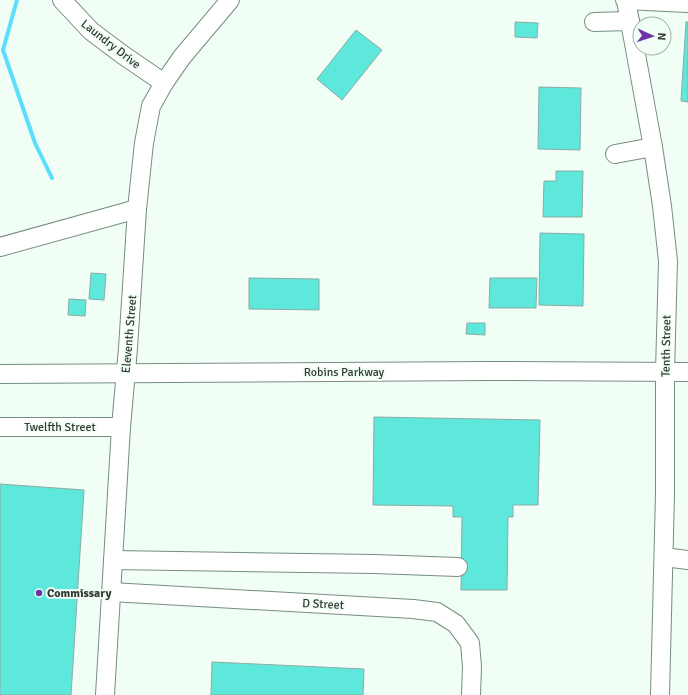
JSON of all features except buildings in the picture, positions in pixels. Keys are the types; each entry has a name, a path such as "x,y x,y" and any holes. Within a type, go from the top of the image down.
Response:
{"street":[{"name":"Laundry Drive","path":"62,0 91,31 164,83"},
{"name":"Eleventh Street","path":"105,695 121,427 137,209 145,136 152,106 164,83 182,58 230,0"},
{"path":"626,0 688,4"},
{"name":"Tenth Street","path":"626,0 653,146 668,261 665,372 664,557 660,695"},
{"path":"594,22 630,21"},
{"path":"615,154 653,146"},
{"path":"0,247 137,209"},
{"name":"Robins Parkway","path":"0,374 488,371 688,372"},
{"name":"Twelfth Street","path":"0,427 121,427"},
{"path":"664,557 688,560"},
{"path":"113,560 458,567"},
{"name":"D Street","path":"111,592 413,609 437,612 456,624 470,644 472,667 471,695"}],"waterway":[{"path":"17,0 3,50 35,143 52,178"}],"place":[{"name":"Commissary","path":"39,593"}]}
